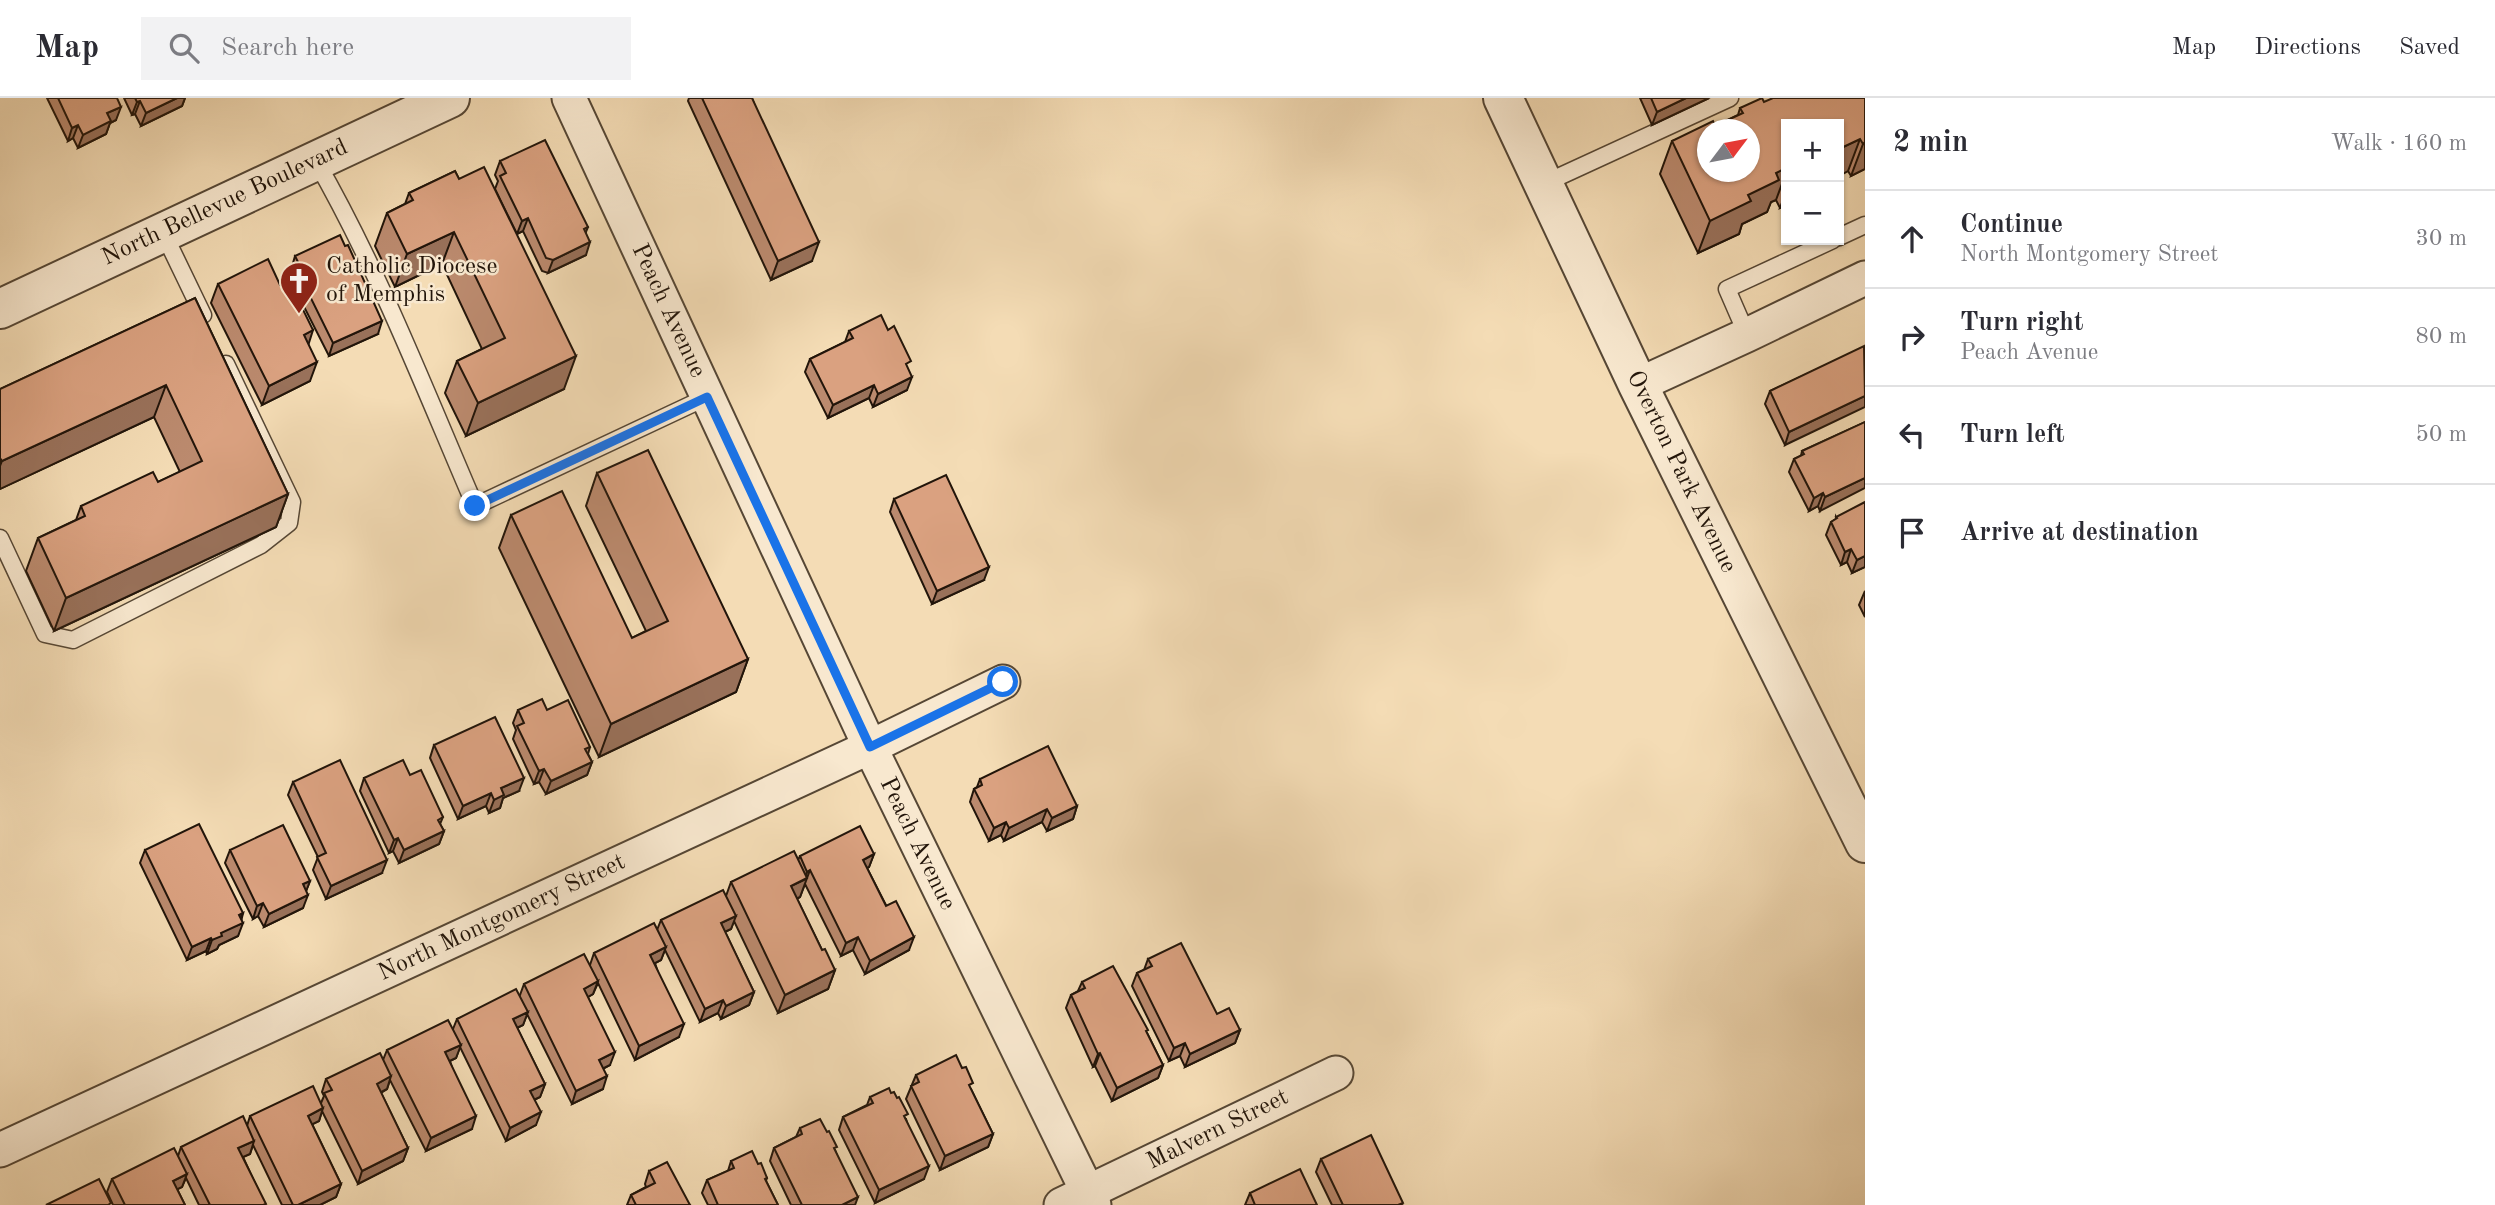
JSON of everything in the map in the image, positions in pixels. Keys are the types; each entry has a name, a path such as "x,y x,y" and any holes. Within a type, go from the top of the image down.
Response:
{"street":[{"name":"North Bellevue Boulevard","path":"0,309 450,98"},
{"name":"Peach Avenue","path":"569,98 1081,1201"},
{"name":"Overton Park Avenue","path":"1503,98 1638,385 1863,831"},
{"path":"1638,385 1865,278"},
{"name":"North Montgomery Street","path":"0,1150 870,747 1003,682"},
{"name":"Malvern Street","path":"1081,1201 1336,1073"}],"lane":[{"path":"1543,184 1730,98"},
{"path":"316,160 346,213 392,311 475,506 707,397"},
{"path":"1844,235 1865,225"},
{"path":"163,232 190,304 208,326"},
{"path":"1747,335 1727,289 1822,245"},
{"path":"0,538 45,634 72,640 261,545 289,523 292,502 220,350"}],"building":[{"path":"58,98 117,98 121,107 107,113 111,121 83,135 78,125 72,128"},
{"path":"135,98 177,98 146,113 140,101 137,102"},
{"path":"702,98 752,98 819,242 778,261"},
{"path":"1651,98 1686,98 1657,112"},
{"path":"1762,98 1764,102 1773,98 1865,98 1865,142 1863,144 1860,139 1844,147 1844,119 1781,119 1781,170 1776,173 1779,180 1748,195 1751,201 1710,221 1672,141 1697,129 1697,182 1760,182 1760,119 1730,119 1743,113 1740,108"},
{"path":"545,140 588,227 584,229 590,242 553,260 546,258 528,218 522,221 500,176 506,173 500,161"},
{"path":"484,167 576,356 478,403 457,361 505,338 454,232 407,254 387,213 413,200 409,193 455,171 459,179"},
{"path":"340,235 345,246 348,245 382,321 333,343 297,270 301,268 295,256"},
{"path":"268,259 280,285 289,281 313,330 304,335 317,362 269,386 218,284"},
{"path":"195,298 288,494 66,598 38,538 85,516 81,506 153,472 158,482 202,461 166,385 2,461 0,389"},
{"path":"881,315 888,330 894,326 911,361 906,364 912,377 878,394 874,385 833,405 810,359 853,338 849,331"},
{"path":"1864,346 1865,396 1789,432 1770,391"},
{"path":"1865,422 1865,478 1825,497 1823,493 1814,498 1794,459 1804,454 1802,451"},
{"path":"648,450 748,659 611,724 511,515 562,491 632,638 668,621 597,473"},
{"path":"946,475 989,567 937,591 894,499"},
{"path":"1865,502 1865,556 1857,560 1851,549 1845,552 1831,522"},
{"path":"542,699 547,710 568,700 590,747 585,749 592,762 551,781 544,769 539,771 517,726 524,723 518,710"},
{"path":"495,717 524,778 501,788 504,795 494,800 491,793 463,806 434,745"},
{"path":"1048,746 1077,806 1052,818 1047,809 1009,828 1006,822 994,828 974,789 982,785 980,779"},
{"path":"340,760 387,860 331,886 317,857 326,853 293,782"},
{"path":"403,760 410,775 421,770 443,817 438,820 444,831 404,850 398,838 394,840 364,778"},
{"path":"199,824 243,913 239,915 243,923 221,933 222,936 192,947 145,850"},
{"path":"283,825 310,881 303,884 308,895 269,914 263,903 257,906 230,850"},
{"path":"860,826 874,854 863,860 886,906 896,901 914,937 870,961 858,937 846,943 810,870 807,872 800,856"},
{"path":"794,851 807,878 791,886 822,950 825,949 835,970 785,995 731,882"},
{"path":"723,890 736,916 721,923 754,992 726,1006 723,1000 705,1009 661,920"},
{"path":"654,923 666,947 650,955 684,1024 639,1046 594,953"},
{"path":"1181,943 1217,1014 1229,1008 1240,1030 1190,1054 1185,1043 1174,1048 1137,973 1152,966 1148,959"},
{"path":"584,954 598,981 584,989 615,1052 599,1060 607,1076 576,1091 524,984"},
{"path":"1113,966 1148,1030 1146,1031 1163,1065 1117,1088 1071,995 1085,988 1082,982"},
{"path":"516,989 528,1012 513,1019 545,1084 530,1091 541,1112 510,1128 457,1019"},
{"path":"448,1020 461,1045 445,1052 476,1116 431,1138 387,1050"},
{"path":"380,1053 391,1076 377,1084 408,1148 362,1171 324,1093 332,1090 326,1079"},
{"path":"956,1055 962,1068 966,1067 973,1083 969,1085 993,1134 945,1156 911,1086 919,1082 916,1075"},
{"path":"313,1086 323,1108 308,1116 341,1184 293,1205 250,1116"},
{"path":"889,1088 891,1093 894,1092 897,1098 899,1097 908,1114 904,1116 929,1166 879,1190 843,1117 873,1103 870,1097"},
{"path":"243,1116 254,1141 238,1148 266,1204 210,1205 181,1147"},
{"path":"820,1119 837,1147 834,1148 858,1197 842,1205 802,1205 774,1148 802,1134 800,1128"},
{"path":"1371,1135 1403,1203 1343,1205 1321,1159"},
{"path":"174,1148 187,1174 173,1181 185,1205 125,1205 112,1179"},
{"path":"752,1151 758,1164 761,1163 767,1178 765,1179 778,1205 718,1205 707,1180 734,1168 731,1161"},
{"path":"667,1162 690,1205 636,1205 631,1195 655,1183 649,1171"},
{"path":"1300,1169 1317,1205 1255,1205 1250,1193"},
{"path":"99,1179 111,1203 108,1205 46,1205"}],"place":[{"name":"Catholic Diocese of Memphis","path":"299,315"}],"route":[{"path":"475,506 707,397 870,747 1003,682"}]}
